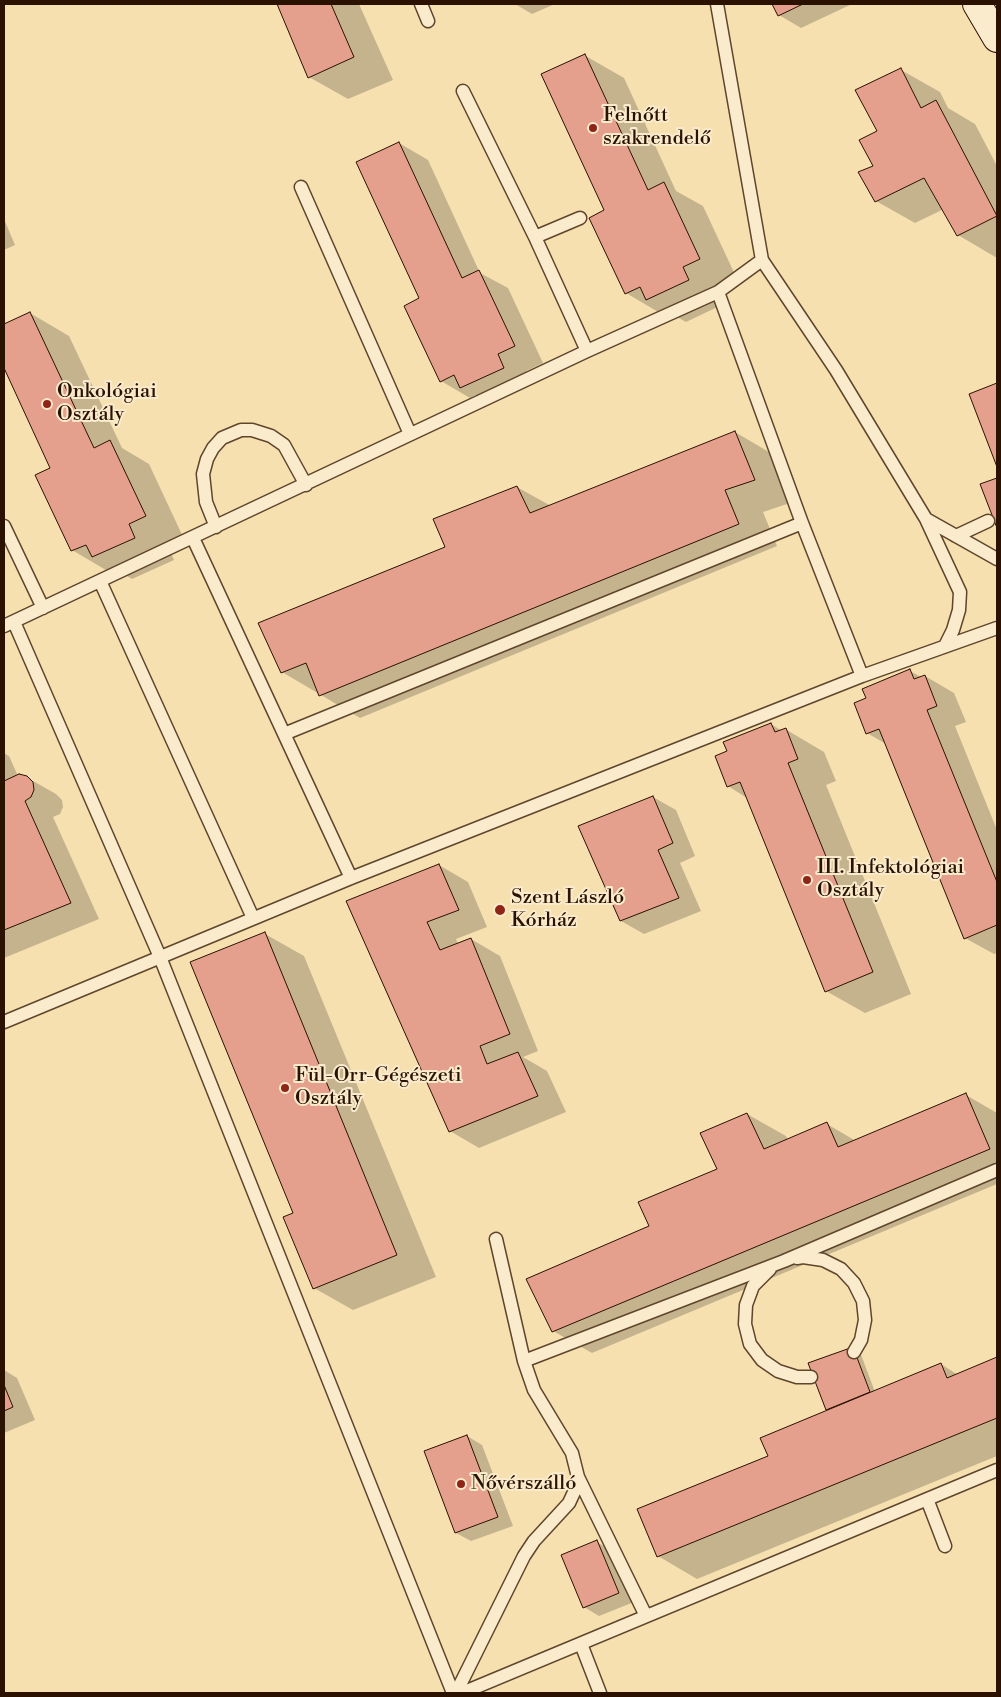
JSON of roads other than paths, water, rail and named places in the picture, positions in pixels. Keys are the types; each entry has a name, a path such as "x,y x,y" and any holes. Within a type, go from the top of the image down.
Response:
{"street":[{"path":"977,4 997,38"}],"lane":[{"path":"420,4 428,22"},
{"path":"717,4 762,260 836,370 926,520 960,592 959,610 953,630 945,646"},
{"path":"463,91 535,237 588,351"},
{"path":"301,187 410,434"},
{"path":"535,237 580,218"},
{"path":"455,1693 160,957 9,624 306,485 410,434 718,292 762,260"},
{"path":"718,292 802,523 862,676"},
{"path":"216,527 206,502 203,474 206,459 222,438 241,430 252,430 271,436 284,445 306,485"},
{"path":"926,520 997,558"},
{"path":"956,536 988,521"},
{"path":"284,734 802,523"},
{"path":"4,526 43,608"},
{"path":"193,538 351,878"},
{"path":"100,581 253,918"},
{"path":"4,1022 351,878 862,676 997,628"},
{"path":"524,1361 784,1261 997,1170"},
{"path":"496,1239 524,1361 534,1390 572,1453 578,1477 646,1616"},
{"path":"811,1377 797,1378 778,1371 762,1360 750,1344 745,1324 746,1305 753,1286 766,1271 784,1261 803,1257 823,1260 840,1269 854,1283 863,1301 866,1320 861,1340 854,1352"},
{"path":"462,1693 997,1470"},
{"path":"455,1693 524,1556 534,1541 569,1503 576,1490 578,1477"},
{"path":"927,1499 945,1546"},
{"path":"581,1644 600,1693"}],"place":[{"name":"Felnőtt szakrendelő","path":"593,128"},
{"name":"Onkológiai Osztály","path":"47,404"},
{"name":"III. Infektológiai Osztály","path":"807,880"},
{"name":"Szent László Kórház","path":"500,910"},
{"name":"Fül-Orr-Gégészeti Osztály","path":"285,1088"},
{"name":"Nővérszálló","path":"461,1484"}]}
